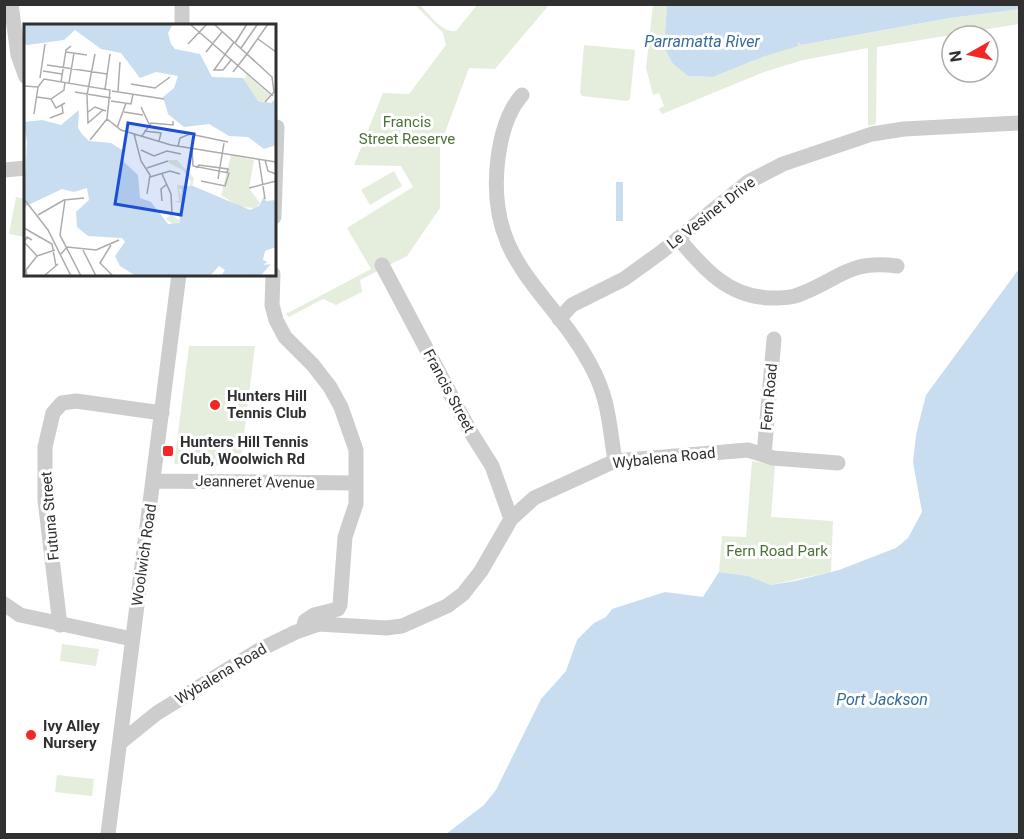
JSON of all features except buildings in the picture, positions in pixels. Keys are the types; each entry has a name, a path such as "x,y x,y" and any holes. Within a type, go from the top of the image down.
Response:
{"street":[{"path":"11,4 18,55 24,72"},
{"path":"182,4 182,24"},
{"path":"559,319 558,303 526,262 511,225 507,203 505,178 507,148 522,95 512,106 501,138 496,179 502,228 518,266 590,363 608,402 615,461"},
{"name":"Le Vesinet Drive","path":"559,319 572,305 624,279 748,182 783,164 829,147 904,129 1020,123"},
{"path":"276,157 277,127"},
{"path":"4,170 24,168"},
{"path":"678,238 712,276 748,296 786,298 801,294 843,272 871,263 897,266"},
{"name":"Francis Street","path":"382,265 470,431 492,466 511,519"},
{"name":"Woolwich Road","path":"108,834 179,276"},
{"path":"273,276 272,305 285,337 314,365 341,406 356,450 356,504 345,537 340,605 338,609 314,615 305,621 303,629"},
{"name":"Fern Road","path":"764,455 774,339"},
{"name":"Futuna Street","path":"60,625 45,500 45,447 52,413 62,403 76,401 162,413"},
{"name":"Wybalena Road","path":"121,742 157,713 261,648 303,629 318,624 386,628 402,626 447,606 463,594 481,571 511,519 534,498 615,461 748,450 764,455 838,463"},
{"name":"Jeanneret Avenue","path":"154,481 356,483"},
{"path":"4,604 20,615 132,639"}],"green space":[{"name":"Francis Street Reserve","path":"415,5 420,5 441,26 456,31 477,5 549,5 495,69 469,68 440,146 440,208 407,256 360,280 362,292 336,305 323,299 289,317 286,314 371,269 347,228 413,187 401,166 354,165 383,93 409,94 446,45 443,33"},
{"path":"653,5 667,5 664,48 673,64 688,76 713,77 797,46 799,42 801,45 950,18 1019,9 1019,24 1000,27 1000,24 940,24 940,37 877,47 876,124 868,126 868,48 803,60 764,72 662,114 659,109 664,106 659,93 653,95 646,68"},
{"path":"584,45 635,50 630,99 627,101 582,96 580,93"},
{"path":"394,171 402,186 370,205 361,190"},
{"path":"16,197 24,199 24,237 9,234"},
{"name":"Hunters Hill Tennis Club","path":"189,346 255,346 240,466 174,464"},
{"name":"Fern Road Park","path":"752,461 775,465 771,517 833,521 831,572 771,585 748,576 719,572 722,536 746,537"},
{"path":"62,644 99,649 96,666 60,661"},
{"path":"57,775 94,779 92,796 55,792"}],"water":[{"name":"Parramatta River","path":"1019,4 1020,9 950,18 801,45 798,42 798,46 713,77 688,76 673,64 664,48 667,5"},
{"path":"616,182 623,182 623,221 616,221"},
{"name":"Port Jackson","path":"1019,269 1019,834 446,834 484,805 496,790 541,699 566,671 577,640 594,623 606,617 612,609 665,592 703,597 719,572 748,576 771,585 795,581 839,570 896,548 908,538 922,512 913,462 916,435 926,395"}],"place":[{"name":"Hunters Hill Tennis Club","path":"215,405"},
{"name":"Hunters Hill Tennis Club, Woolwich Rd","path":"168,451"},
{"name":"Ivy Alley Nursery","path":"31,735"}]}
